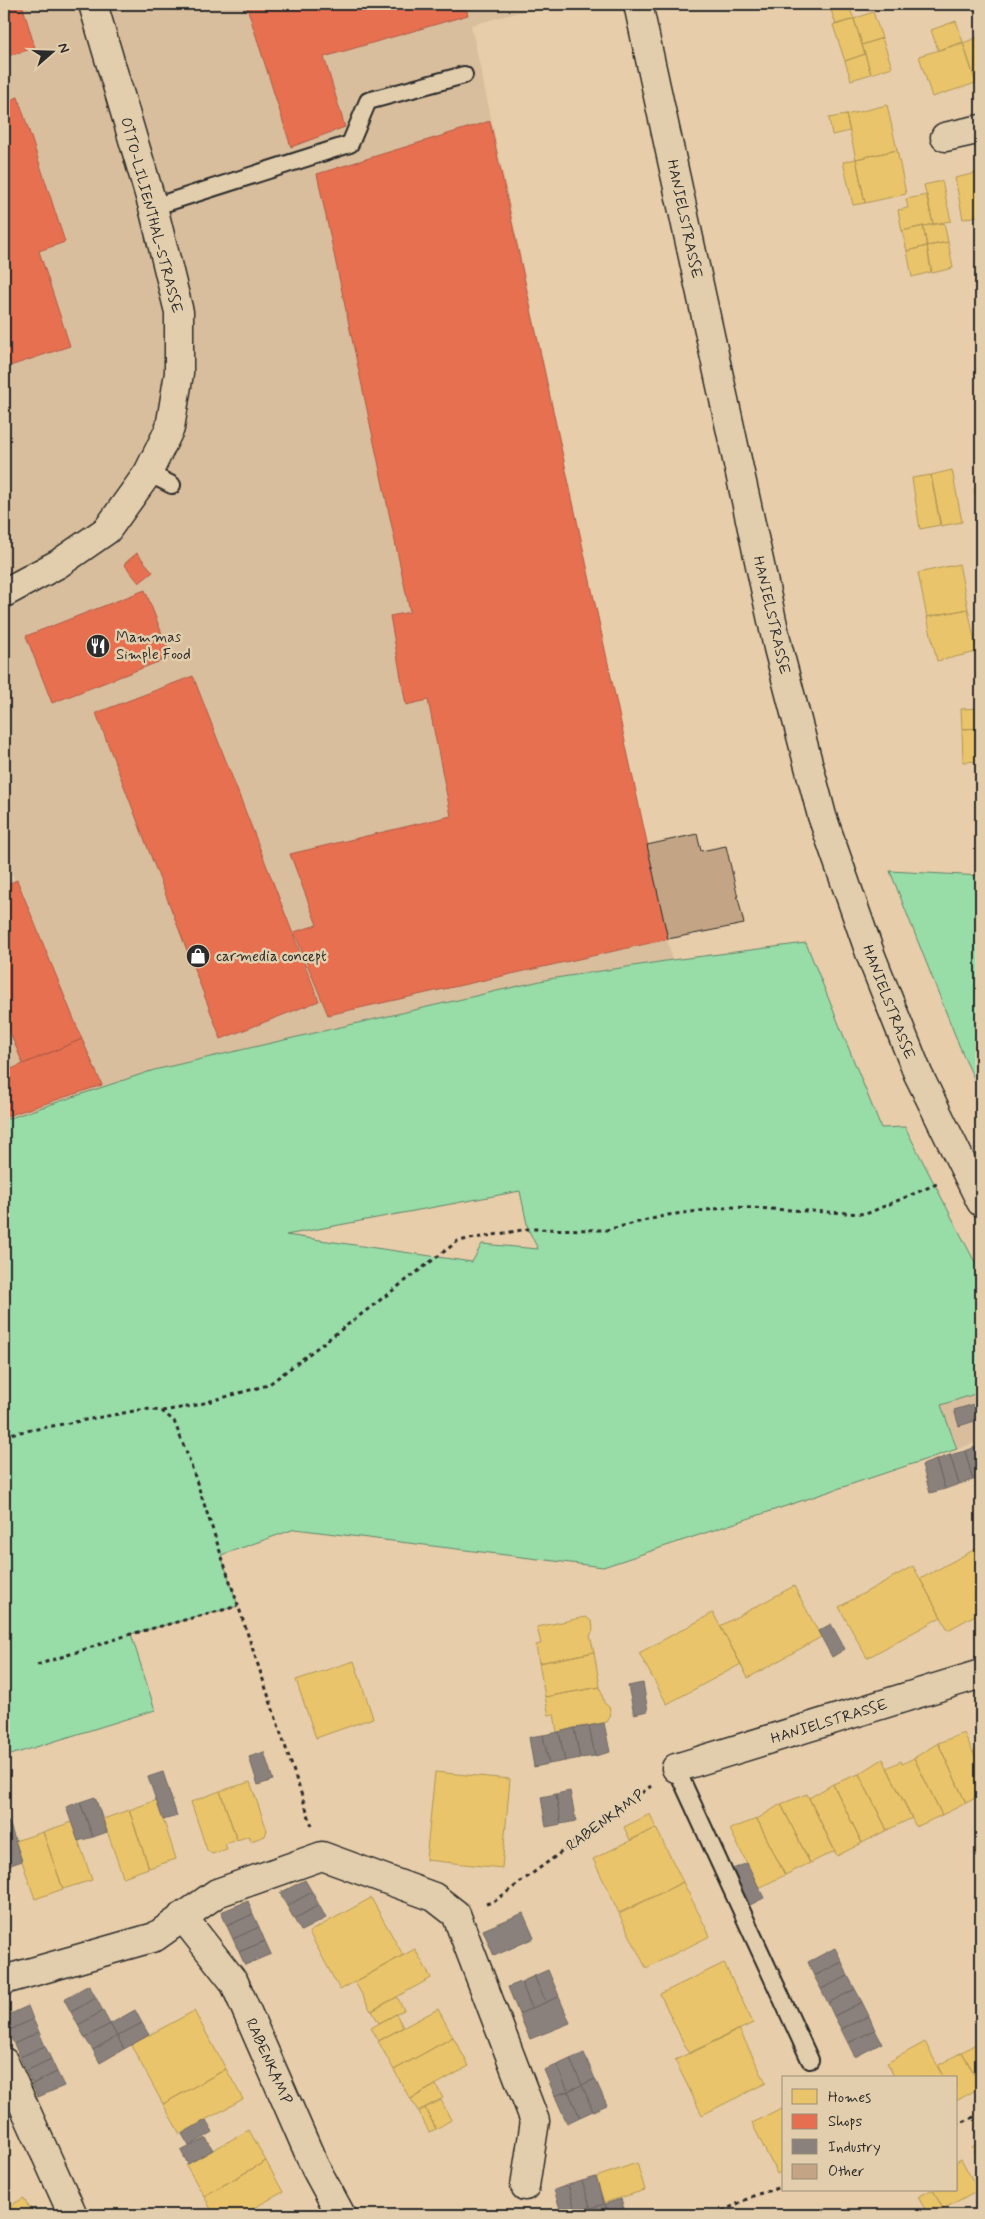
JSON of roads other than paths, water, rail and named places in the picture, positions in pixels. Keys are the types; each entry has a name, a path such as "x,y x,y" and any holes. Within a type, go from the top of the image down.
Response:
{"street":[{"name":"OTTO-LILIENTHAL-STRASSE","path":"4,592 58,564 107,530 160,479 179,373 180,312 153,207 93,4"},
{"name":"HANIELSTRASSE","path":"638,4 778,648 822,816 871,956 918,1074 981,1202"},
{"path":"945,137 981,129"},
{"name":"HANIELSTRASSE","path":"676,1768 981,1674"},
{"path":"4,1980 155,1937 217,1893 322,1856 434,1897 456,1914 535,2121 525,2186"},
{"name":"RABENKAMP","path":"182,1916 234,1982 315,2167 341,2215"},
{"path":"4,2062 73,2215"}],"lane":[{"path":"153,207 350,144 368,102 464,75"},
{"path":"676,1768 810,2060"}],"place":[{"name":"Mammas Simple Food","path":"98,646"},
{"name":"carmedia concept","path":"198,956"}]}
